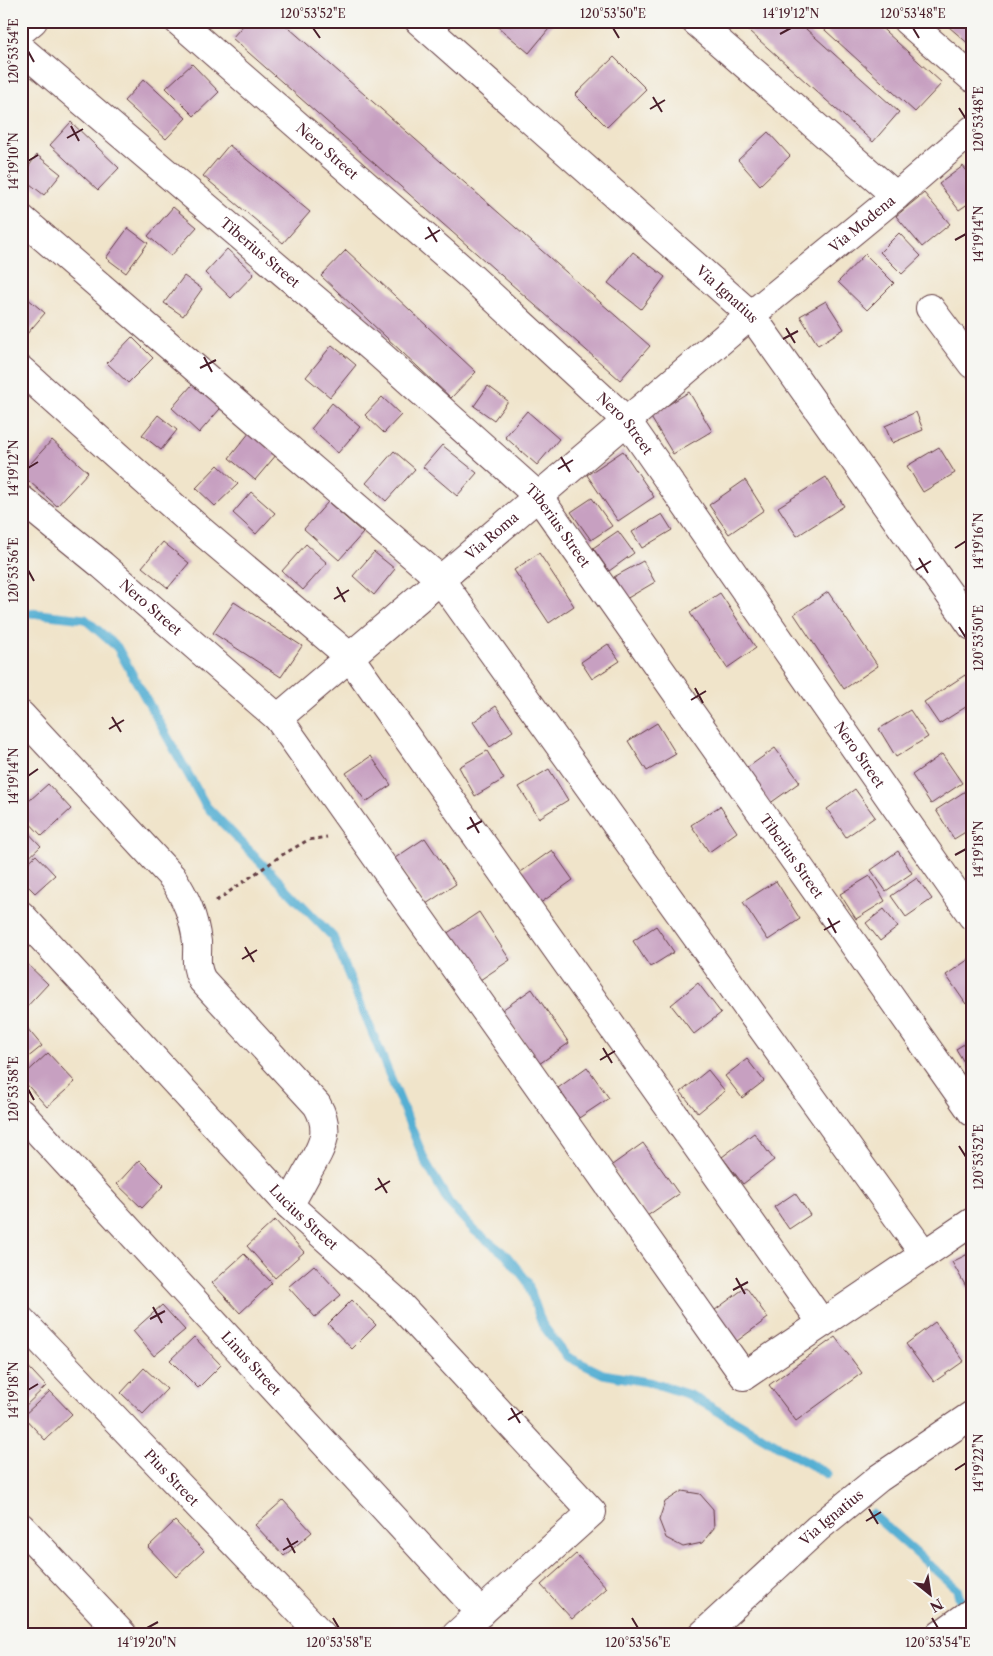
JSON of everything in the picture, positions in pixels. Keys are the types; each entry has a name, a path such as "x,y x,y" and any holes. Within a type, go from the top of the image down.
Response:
{"street":[{"path":"21,30 33,21"},
{"name":"Nero Street","path":"178,21 469,275 626,421 972,916"},
{"name":"Via Ignatius","path":"419,21 751,315 972,626"},
{"path":"695,21 896,196"},
{"path":"907,21 972,78"},
{"name":"Tiberius Street","path":"21,50 377,352 538,496 972,1112"},
{"name":"Via Modena","path":"751,315 896,196 972,130"},
{"path":"22,221 440,579 924,1254"},
{"path":"930,308 972,364"},
{"name":"Via Roma","path":"278,718 751,315"},
{"path":"21,370 199,529 350,656 822,1323 972,1222"},
{"name":"Nero Street","path":"21,499 102,565 278,718 744,1376 822,1323"},
{"path":"21,715 172,877 189,906 195,926 197,944 196,964 202,980 317,1105 322,1113 325,1130 321,1149 289,1205"},
{"name":"Lucius Street","path":"21,915 289,1205 397,1302 592,1512 481,1613"},
{"name":"Linus Street","path":"21,1113 481,1613"},
{"name":"Pius Street","path":"21,1320 322,1635"},
{"name":"Via Ignatius","path":"702,1635 818,1528 879,1478 972,1415"},
{"path":"21,1527 123,1635"},
{"path":"941,1634 972,1612"},
{"path":"456,1635 481,1613"}],"path":[{"path":"189,906 218,900 282,855 308,840 336,836 354,825"}],"building":[{"path":"247,21 281,21 650,346 620,380 232,38"},
{"path":"502,21 550,21 553,24 529,53 498,27"},
{"path":"741,21 797,21 899,112 873,142 740,23"},
{"path":"815,21 874,21 942,83 915,112"},
{"path":"942,21 972,21 972,47 963,39"},
{"path":"614,57 646,89 607,127 575,95"},
{"path":"192,64 219,92 194,116 166,88"},
{"path":"144,79 186,118 166,139 124,101"},
{"path":"71,122 119,168 98,190 50,145"},
{"path":"768,132 790,156 760,185 738,160"},
{"path":"229,145 310,212 283,243 203,176"},
{"path":"37,155 61,174 44,195 21,177"},
{"path":"963,166 972,178 972,201 959,210 939,184"},
{"path":"924,193 950,224 922,247 896,216"},
{"path":"173,207 197,227 171,256 148,236"},
{"path":"128,228 148,243 126,273 106,258"},
{"path":"899,233 921,256 902,274 880,252"},
{"path":"227,249 254,274 231,298 205,273"},
{"path":"346,250 476,372 451,398 321,276"},
{"path":"633,252 665,277 641,309 608,283"},
{"path":"865,254 894,283 867,310 838,282"},
{"path":"184,276 202,289 183,316 164,303"},
{"path":"21,293 45,313 26,335 21,331"},
{"path":"826,301 844,329 818,345 800,316"},
{"path":"132,337 153,358 128,383 107,363"},
{"path":"332,345 356,365 330,397 306,377"},
{"path":"198,378 226,402 199,433 172,408"},
{"path":"488,386 508,401 494,420 474,406"},
{"path":"689,392 712,431 673,454 650,416"},
{"path":"382,397 401,415 384,433 365,415"},
{"path":"332,403 360,427 338,453 311,429"},
{"path":"527,411 559,439 537,465 505,437"},
{"path":"916,412 923,430 892,443 885,426"},
{"path":"158,415 177,430 161,450 142,435"},
{"path":"250,432 277,454 255,480 229,458"},
{"path":"52,440 88,472 57,506 21,474"},
{"path":"442,445 477,473 457,496 423,467"},
{"path":"939,447 955,473 923,492 907,466"},
{"path":"394,451 415,469 386,501 366,483"},
{"path":"623,451 654,497 618,521 587,475"},
{"path":"218,465 238,484 215,506 196,488"},
{"path":"826,477 844,506 797,536 778,507"},
{"path":"745,480 764,510 729,534 709,505"},
{"path":"251,492 275,513 256,534 233,513"},
{"path":"592,498 612,526 591,540 571,512"},
{"path":"328,502 363,533 339,560 304,529"},
{"path":"662,514 672,530 642,548 632,532"},
{"path":"618,531 634,553 609,571 593,548"},
{"path":"163,542 189,563 168,588 142,567"},
{"path":"306,544 327,563 303,590 282,571"},
{"path":"374,552 395,569 374,595 353,576"},
{"path":"539,553 574,606 549,623 514,570"},
{"path":"643,561 655,582 626,599 614,577"},
{"path":"828,592 878,666 844,689 794,614"},
{"path":"720,593 756,648 727,668 690,613"},
{"path":"234,602 302,646 281,677 213,633"},
{"path":"608,644 620,661 592,679 581,662"},
{"path":"965,675 972,685 972,703 939,724 924,702"},
{"path":"496,706 513,731 490,747 473,722"},
{"path":"910,710 928,737 896,757 879,729"},
{"path":"657,723 676,754 647,771 628,741"},
{"path":"775,748 800,782 769,804 744,770"},
{"path":"487,751 504,779 475,796 459,767"},
{"path":"942,754 962,783 931,804 912,775"},
{"path":"371,756 391,785 366,802 346,773"},
{"path":"549,769 568,800 539,818 519,787"},
{"path":"48,784 71,809 42,836 21,814 21,808"},
{"path":"970,788 972,828 954,839 936,810"},
{"path":"855,789 875,817 846,837 827,809"},
{"path":"720,806 737,832 709,852 691,825"},
{"path":"21,825 41,846 21,865"},
{"path":"425,838 456,884 426,904 395,858"},
{"path":"552,850 573,880 539,904 518,874"},
{"path":"898,851 912,873 886,891 871,870"},
{"path":"36,855 55,875 35,893 21,879 21,869"},
{"path":"870,876 885,901 856,919 840,894"},
{"path":"917,878 932,899 906,917 891,896"},
{"path":"776,881 800,919 768,940 743,902"},
{"path":"884,909 898,927 880,941 866,923"},
{"path":"479,912 510,960 477,982 446,934"},
{"path":"656,926 674,952 650,967 633,941"},
{"path":"972,957 972,1001 966,1004 946,975"},
{"path":"23,960 48,984 21,1013 21,962"},
{"path":"698,983 721,1013 694,1034 671,1005"},
{"path":"532,989 569,1043 539,1064 502,1010"},
{"path":"21,1021 42,1046 21,1063"},
{"path":"972,1039 972,1071 970,1072 956,1049"},
{"path":"48,1053 75,1082 47,1107 21,1078"},
{"path":"747,1059 764,1081 742,1098 725,1076"},
{"path":"587,1067 609,1098 579,1118 558,1088"},
{"path":"708,1070 725,1091 698,1113 681,1092"},
{"path":"754,1133 774,1160 743,1184 722,1157"},
{"path":"643,1143 679,1194 647,1216 612,1165"},
{"path":"139,1160 164,1185 142,1208 117,1184"},
{"path":"795,1193 810,1215 789,1229 774,1207"},
{"path":"275,1220 304,1252 275,1278 247,1246"},
{"path":"972,1252 972,1297 952,1262"},
{"path":"244,1254 272,1283 240,1313 212,1283"},
{"path":"314,1265 341,1295 315,1317 288,1287"},
{"path":"746,1287 768,1318 729,1347 707,1316"},
{"path":"352,1300 376,1325 352,1349 328,1324"},
{"path":"162,1305 185,1330 154,1356 133,1331"},
{"path":"935,1322 964,1361 934,1382 906,1344"},
{"path":"194,1337 221,1365 198,1388 170,1360"},
{"path":"835,1337 862,1373 796,1421 769,1385"},
{"path":"21,1359 46,1386 21,1410"},
{"path":"144,1368 167,1389 143,1414 121,1393"},
{"path":"50,1391 72,1414 45,1440 23,1416"},
{"path":"682,1491 700,1494 713,1509 714,1528 702,1543 683,1547 666,1538 659,1520 665,1502"},
{"path":"283,1500 312,1532 284,1556 255,1525"},
{"path":"175,1521 204,1551 176,1577 148,1547"},
{"path":"576,1554 607,1588 572,1619 541,1585"}],"waterway":[{"path":"21,612 85,619 117,647 206,806 333,937 424,1159 449,1203 475,1231 506,1255 527,1281 542,1324 566,1356 603,1374 653,1383 690,1395 827,1474"},
{"path":"872,1514 957,1589 969,1635"}]}
